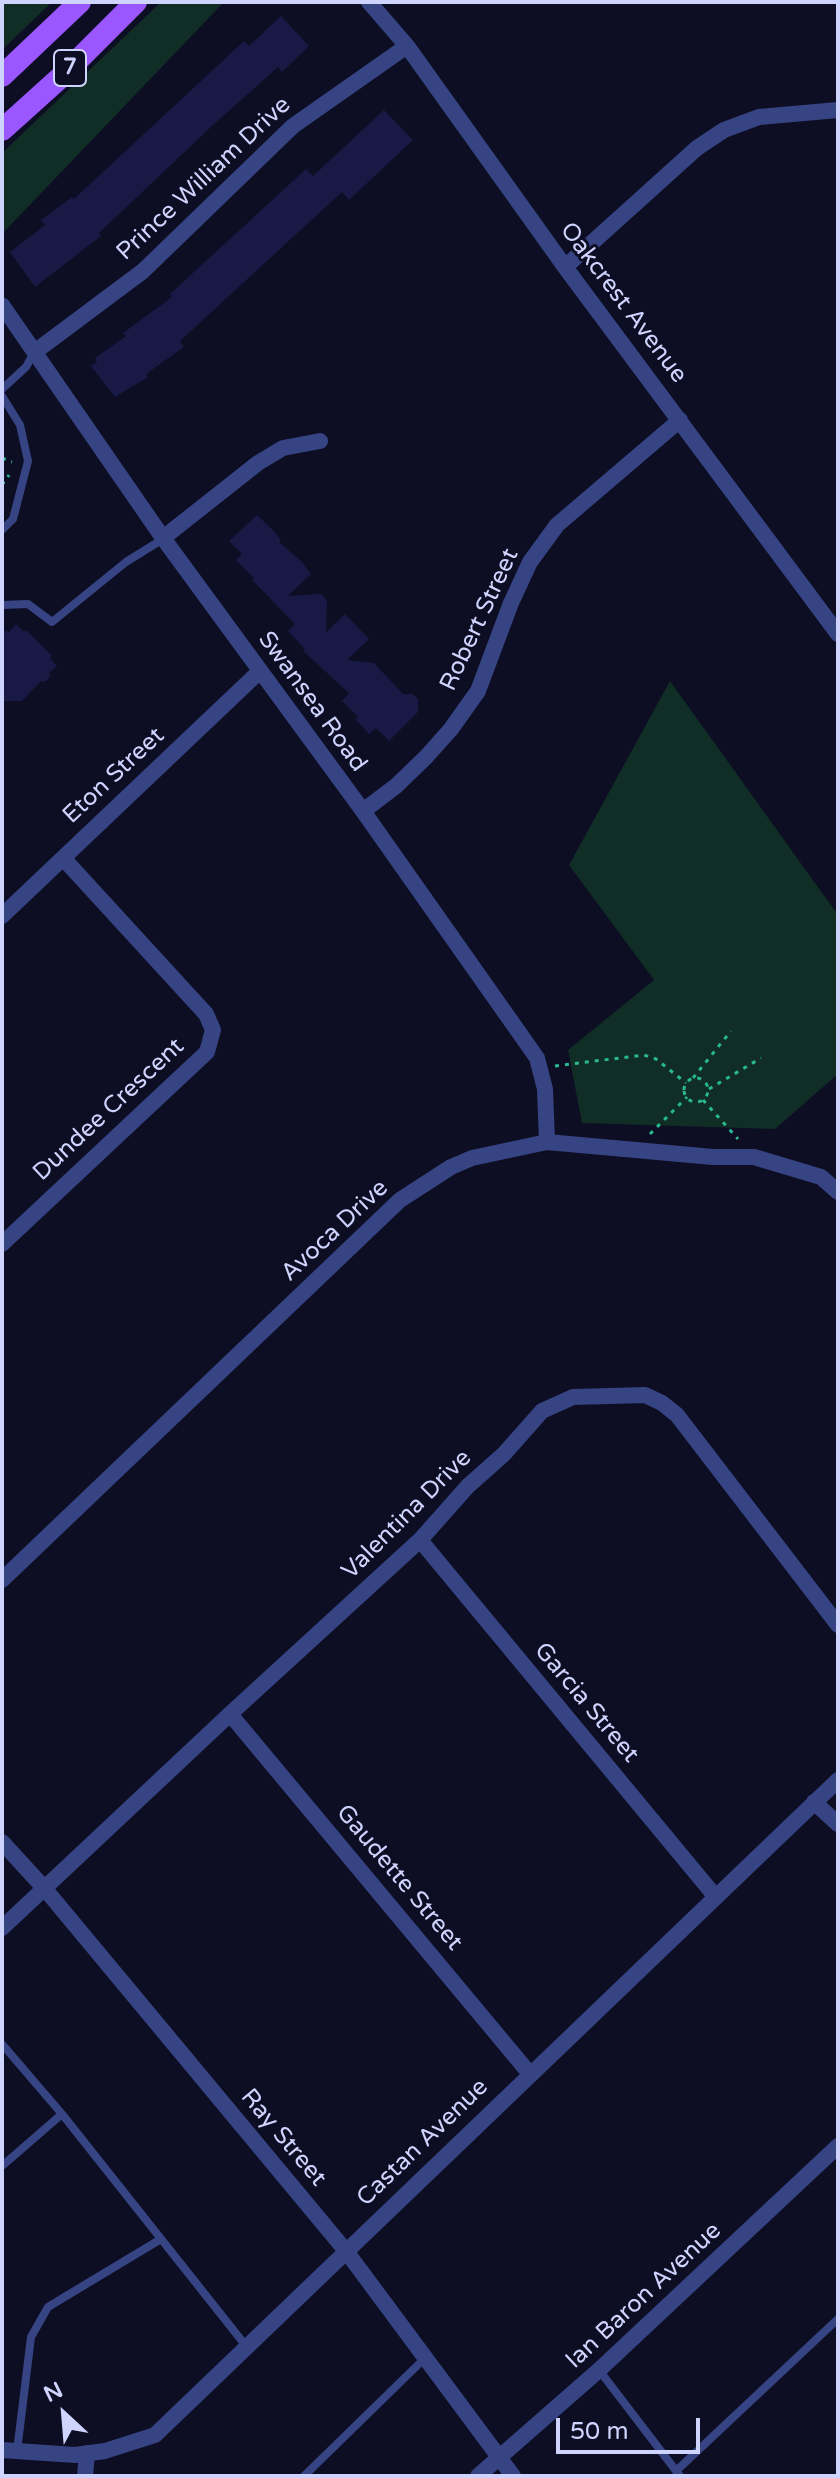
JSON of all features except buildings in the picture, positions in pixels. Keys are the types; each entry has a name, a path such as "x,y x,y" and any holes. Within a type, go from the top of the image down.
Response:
{"main road":[{"name":"7","path":"2,76 80,2"},
{"name":"7","path":"2,130 136,2"}],"street":[{"name":"Oakcrest Avenue","path":"369,2 407,46 565,267 838,634"},
{"name":"Prince William Drive","path":"36,351 143,271 293,126 407,46"},
{"path":"565,267 662,179 724,130 759,117 838,110"},
{"name":"Swansea Road","path":"2,305 163,538 363,811 537,1058 545,1089 547,1142"},
{"name":"Robert Street","path":"363,811 396,786 426,757 478,691 530,562 557,525 680,420"},
{"path":"163,538 258,463 283,448 320,441"},
{"name":"Eton Street","path":"2,916 260,671"},
{"name":"Dundee Crescent","path":"2,1244 207,1052 213,1030 206,1014 63,858"},
{"name":"Avoca Drive","path":"2,1580 400,1200 451,1167 472,1158 547,1142 713,1157 754,1157 821,1177 838,1192"},
{"name":"Valentina Drive","path":"2,1928 420,1540 542,1411 573,1397 645,1395 677,1415 838,1625"},
{"name":"Garcia Street","path":"420,1540 715,1896"},
{"name":"Gaudette Street","path":"230,1714 530,2074"},
{"name":"Castan Avenue","path":"10,2450 65,2455 87,2453 105,2451 155,2435 838,1780"},
{"path":"814,1802 838,1824"},
{"name":"Ray Street","path":"2,1842 45,1889 346,2251 513,2476"},
{"name":"Ian Baron Avenue","path":"478,2476 599,2370 838,2146"},
{"path":"85,2476 87,2453"}],"lane":[{"path":"2,389 26,367 36,351"},
{"path":"2,396 20,425 28,461 13,519 2,530"},
{"path":"2,605 28,604 52,622 126,562 163,538"},
{"path":"2,2044 62,2114 246,2346"},
{"path":"2,2166 62,2114"},
{"path":"10,2450 31,2337 48,2307 161,2239"},
{"path":"599,2370 678,2473 838,2319"},
{"path":"304,2476 425,2358"}],"path":[{"path":"2,458 12,462 12,453"},
{"path":"2,485 9,475"},
{"path":"731,1031 684,1089 692,1100 703,1100 754,1157"},
{"path":"540,1069 644,1055 656,1059 686,1083"},
{"path":"703,1100 709,1090 761,1058"},
{"path":"693,1078 708,1085 709,1090"},
{"path":"634,1150 687,1097"}],"green space":[{"path":"2,2 52,2 2,50"},
{"path":"161,2 224,2 2,234 2,153"},
{"path":"670,681 838,915 838,1074 775,1129 582,1123 568,1050 654,980 569,865"}]}
